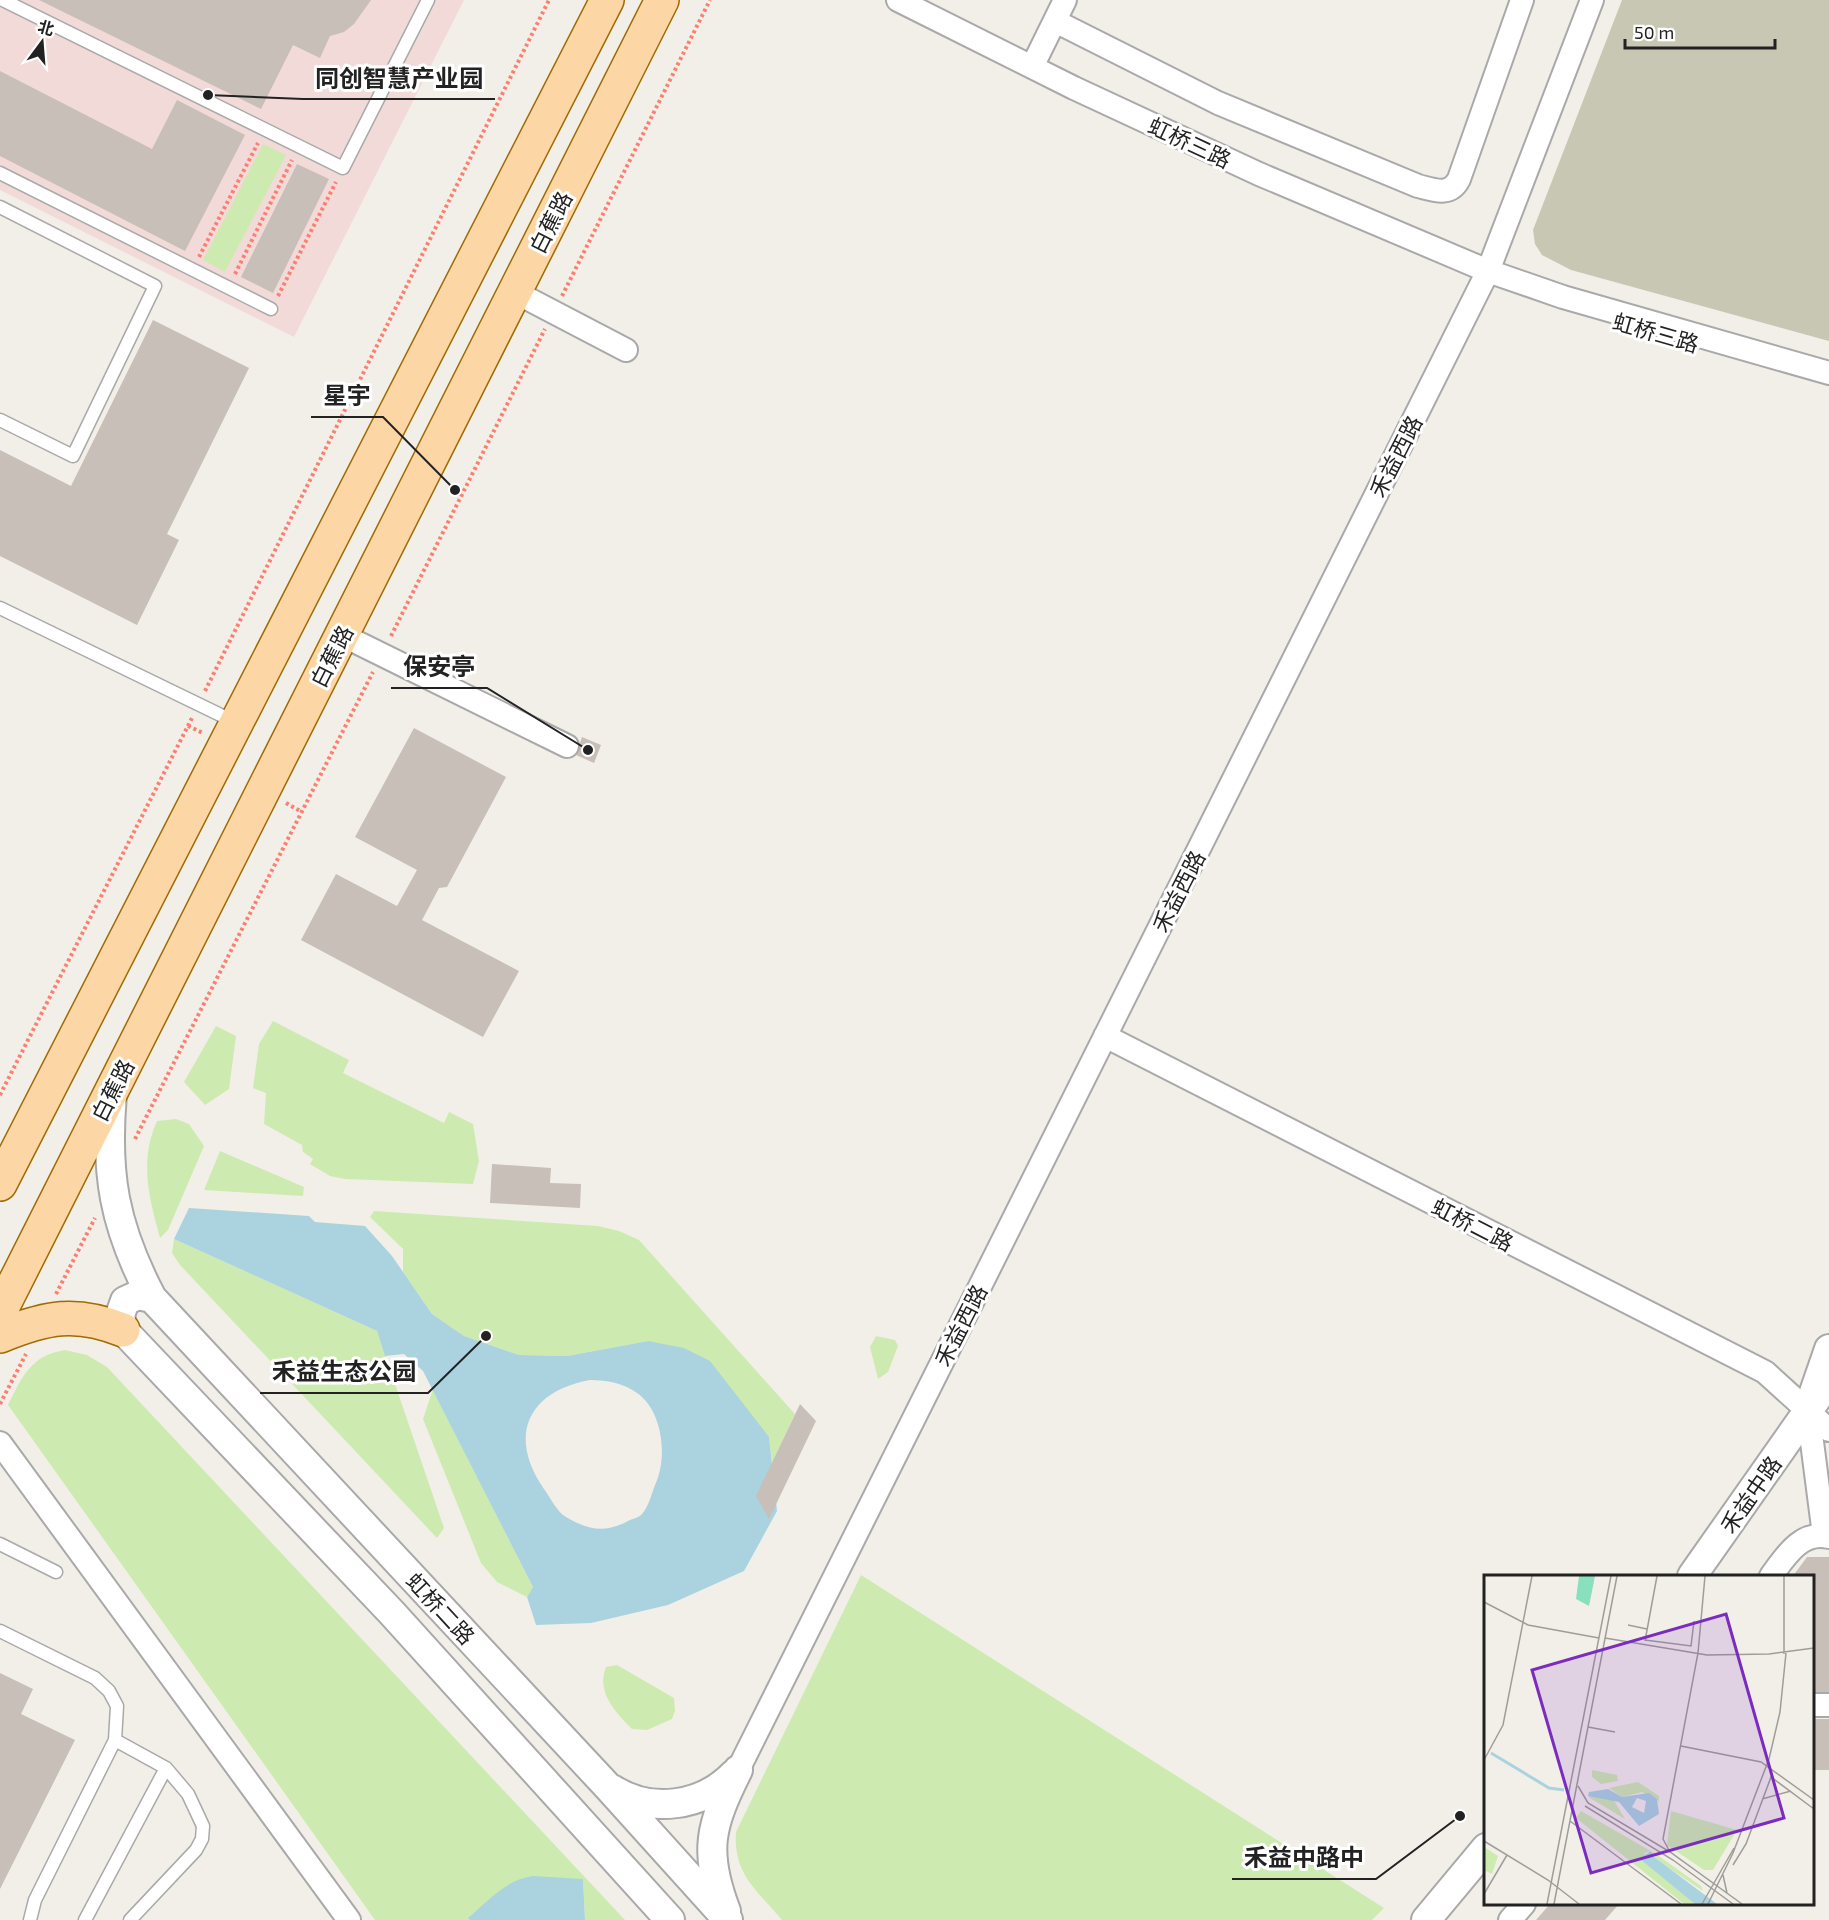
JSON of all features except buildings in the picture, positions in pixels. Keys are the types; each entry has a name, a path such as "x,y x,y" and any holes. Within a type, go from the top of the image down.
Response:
{"main road":[{"path":"0,1184 607,0"},
{"name":"白蕉路","path":"0,1312 662,0"},
{"path":"0,1336 42,1321 62,1318 89,1319 123,1330"}],"street":[{"name":"虹桥三路","path":"898,0 1259,174 1560,304 1829,381"},
{"path":"1032,66 1065,0"},
{"path":"1055,21 1218,103 1418,186 1442,191 1452,188 1459,178 1522,0"},
{"name":"禾益西路","path":"738,1770 1488,271 1592,0"},
{"name":"虹桥三路","path":"1488,271 1563,297 1829,373"},
{"path":"515,292 626,350"},
{"path":"342,635 567,746"},
{"name":"虹桥二路","path":"1105,1036 1765,1372 1829,1430"},
{"name":"虹桥二路","path":"112,1090 109,1143 111,1185 129,1250 152,1298 608,1786 729,1920"},
{"path":"123,1330 120,1315 125,1300 138,1295 152,1298"},
{"name":"虹桥二路","path":"123,1330 392,1613 670,1920"},
{"name":"禾益中路","path":"1808,1411 1829,1349"},
{"name":"禾益中路","path":"1693,1575 1829,1381"},
{"path":"1772,1575 1788,1553 1803,1540 1826,1536 1808,1411"},
{"path":"0,1443 349,1920"},
{"path":"608,1786 623,1797 676,1804 696,1800 712,1791 738,1770"},
{"path":"729,1920 713,1870 713,1827 719,1807 738,1770"},
{"path":"1426,1920 1484,1849"},
{"path":"1510,1920 1523,1905"}],"lane":[{"path":"3,0 23,4 343,168 428,0"},
{"path":"0,173 271,309"},
{"path":"0,207 155,286 73,456 0,420"},
{"path":"0,608 235,722"},
{"path":"0,1544 56,1572"},
{"path":"0,1630 95,1678 109,1691 117,1706 115,1740 35,1900 30,1920"},
{"path":"115,1740 166,1768 188,1794 203,1826 202,1839 196,1850 130,1920"},
{"path":"85,1920 166,1768"}],"path":[{"path":"0,1095 199,704 549,0"},
{"path":"133,1143 710,0"},
{"path":"193,270 265,129"},
{"path":"228,287 299,146"},
{"path":"271,309 343,168"},
{"path":"0,1404 111,1185"}],"shaded area":[{"path":"0,0 464,0 294,337 0,190"},
{"path":"1622,0 1829,0 1829,341 1571,270 1542,255 1535,244 1533,230"}],"green space":[{"path":"263,144 286,155 225,272 203,260"},
{"path":"273,1021 349,1060 343,1073 444,1123 449,1112 473,1124 479,1161 473,1184 345,1179 330,1176 310,1164 313,1159 303,1152 302,1145 264,1124 266,1093 253,1088 259,1044"},
{"path":"216,1026 236,1036 229,1089 205,1105 184,1082"},
{"path":"176,1119 189,1124 204,1146 168,1230 160,1238 149,1194 148,1151 157,1121"},
{"path":"220,1151 304,1187 303,1196 204,1190"},
{"path":"374,1211 598,1226 619,1231 639,1240 795,1414 772,1463 769,1437 648,1341 567,1356 519,1355 464,1336 432,1314 403,1272 403,1249 370,1217"},
{"path":"174,1239 377,1331 444,1528 437,1538 180,1265 172,1253"},
{"path":"876,1336 895,1340 898,1346 888,1372 878,1379 870,1347"},
{"path":"65,1350 87,1355 107,1367 625,1920 585,1920 583,1879 469,1918 470,1920 375,1920 8,1405 23,1377 36,1362 53,1353"},
{"path":"433,1389 533,1587 527,1597 497,1582 481,1563 423,1419"},
{"path":"861,1575 1384,1908 1372,1920 782,1920 748,1880 738,1859 736,1832"},
{"path":"617,1665 674,1698 675,1711 672,1719 647,1730 632,1729 614,1709 603,1685 606,1667"}],"water":[{"path":"189,1208 309,1216 315,1222 365,1226 392,1256 432,1314 464,1336 519,1355 567,1356 648,1341 684,1348 710,1361 769,1437 777,1511 744,1571 668,1605 591,1623 536,1625 527,1597 533,1587 423,1371 404,1354 385,1356 377,1331 174,1239","holes":["596,1380 626,1387 646,1401 658,1423 662,1449 659,1474 650,1500 641,1515 614,1527 598,1529 574,1522 563,1515 554,1504 533,1470 527,1451 526,1434 530,1419 538,1405 551,1394 569,1386"]},
{"path":"533,1876 583,1879 585,1920 470,1920 468,1918 506,1886"}],"place":[{"name":"同创智慧产业园","path":"208,95"},
{"name":"星宇","path":"455,490"},
{"name":"保安亭","path":"588,750"},
{"name":"禾益生态公园","path":"486,1336"},
{"name":"禾益中路中","path":"1460,1816"}]}
